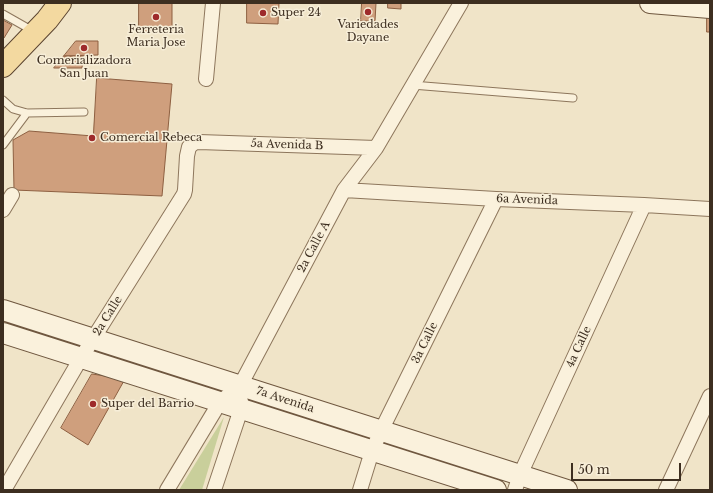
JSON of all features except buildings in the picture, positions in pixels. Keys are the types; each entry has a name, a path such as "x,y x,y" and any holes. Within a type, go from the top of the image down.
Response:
{"main road":[{"path":"4,63 47,18 72,3"}],"street":[{"path":"206,79 213,3"},
{"name":"2a Calle A","path":"168,490 220,402 240,386 344,190 376,148 461,3"},
{"path":"650,3 710,8"},
{"name":"5a Avenida B","path":"199,142 376,148"},
{"name":"2a Calle","path":"4,490 81,358 184,194 189,147 194,143 199,142"},
{"name":"6a Avenida","path":"344,190 710,209"},
{"path":"3,210 12,195"},
{"name":"3a Calle","path":"360,490 372,451 381,431 496,199"},
{"name":"4a Calle","path":"518,483 644,205"},
{"name":"7a Avenida","path":"3,310 381,431 518,483 567,490"},
{"name":"7a Avenida","path":"3,333 496,490"},
{"path":"214,490 241,409 240,386"},
{"path":"666,490 710,396"}],"lane":[{"path":"3,14 47,18"},
{"path":"412,86 573,98"},
{"path":"3,100 13,108 27,113 84,112"},
{"path":"3,145 27,113"}],"green space":[{"path":"224,417 202,490 179,490"}],"place":[{"name":"Variedades Dayane","path":"368,12"},
{"name":"Super 24","path":"263,13"},
{"name":"Ferreteria Maria Jose","path":"156,17"},
{"name":"Comerializadora San Juan","path":"84,48"},
{"name":"Comercial Rebeca","path":"92,138"},
{"name":"Super del Barrio","path":"93,404"}]}
